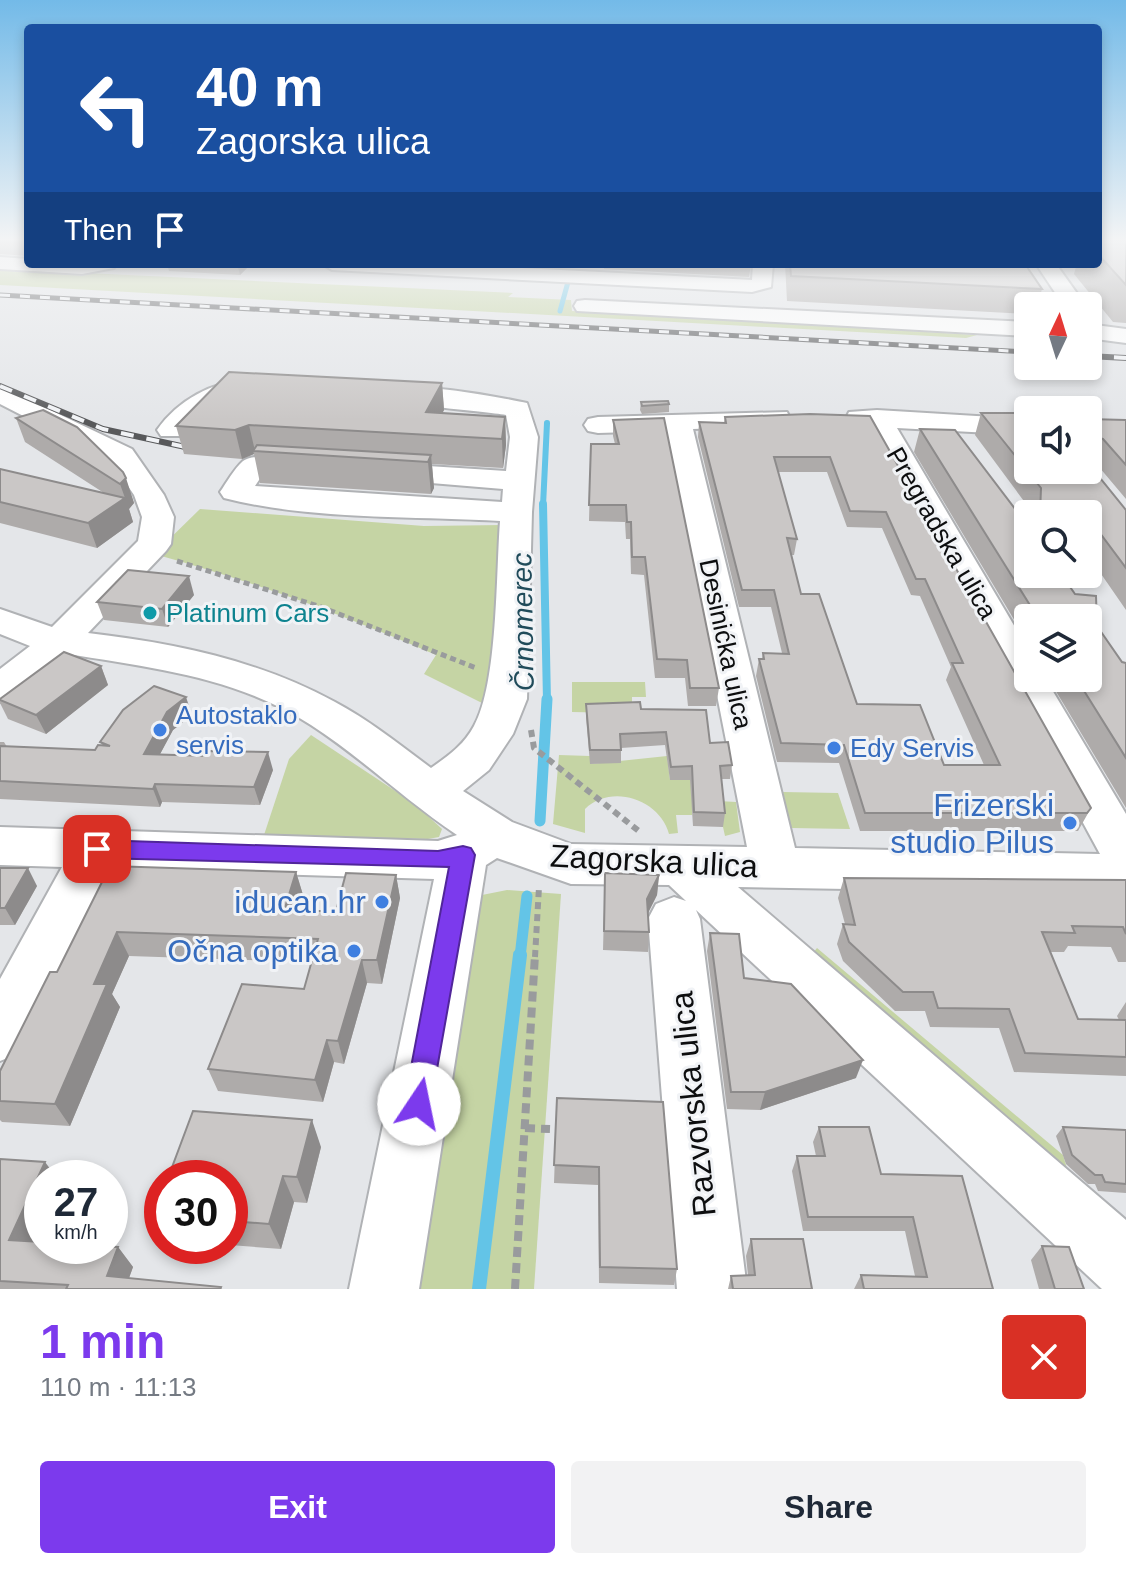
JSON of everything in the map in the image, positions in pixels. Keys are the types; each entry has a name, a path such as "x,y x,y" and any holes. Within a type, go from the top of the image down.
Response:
{"street":[{"path":"585,306 1014,328"},
{"path":"1102,331 1126,336"},
{"path":"171,430 196,404 226,387 271,388"},
{"path":"364,393 471,400 518,409 524,437 518,481 507,699 492,734 474,759 433,790"},
{"path":"0,394 122,455 149,495 158,517 154,544 59,642 0,689"},
{"path":"598,425 803,417"},
{"path":"833,418 1014,426"},
{"name":"Pregradska ulica","path":"877,418 1126,856"},
{"name":"Desinićka ulica","path":"677,421 775,868"},
{"path":"943,423 972,457"},
{"path":"516,512 235,492 255,465 518,481"},
{"path":"436,508 450,477"},
{"name":"Zagorska ulica","path":"0,620 18,630 59,642 170,657 287,694 371,743 433,790 479,845 571,864 668,875 775,868 1126,874"},
{"path":"0,846 438,860 479,845"},
{"path":"384,1289 479,845"},
{"path":"0,1034 97,849"},
{"path":"668,875 1126,1265"},
{"name":"Razvorska ulica","path":"668,875 712,1289"}],"path":[{"path":"146,552 321,607 480,670"},
{"path":"534,748 557,764 668,875"},
{"path":"515,1289 539,885"},
{"path":"525,1128 550,1129"}],"green space":[{"path":"276,300 571,300 572,311 977,335 966,338"},
{"path":"200,509 424,526 503,525 490,707 424,674 436,655 297,600 154,554"},
{"path":"572,682 645,682 646,697 632,697 632,706 621,713 572,712"},
{"path":"311,735 415,804 442,829 439,837 264,835 289,759"},
{"path":"559,755 590,756 591,764 667,756 670,780 698,779 701,800 736,802 740,832 725,836 723,827 692,812 692,815 676,815 678,833 669,834 664,822 646,804 621,797 596,801 585,809 585,833 553,824"},
{"path":"783,792 838,793 850,829 791,828"},
{"path":"507,890 561,894 534,1289 410,1289 477,896"},
{"path":"817,948 1063,1155 1071,1182 805,963"}],"building":[{"path":"229,372 442,383 426,412 505,417 502,439 249,425 235,430 176,426"},
{"path":"668,401 669,404 642,406 641,402"},
{"path":"43,410 77,427 126,478 120,484 16,418"},
{"path":"981,413 1014,413 1014,454"},
{"path":"810,414 870,416 1014,671 1014,692 1026,692 1091,808 1087,813 865,813 844,745 781,743 759,659 764,659 763,653 789,654 774,590 742,590 699,422 726,423 725,417","holes":["774,457 830,457 850,511 886,512 916,579 925,579 963,663 952,663 1000,765 944,765 920,705 857,704 819,594 801,594 787,538 797,539"]},
{"path":"664,418 719,688 690,688 687,660 657,659 645,557 632,557 631,522 627,522 626,505 589,505 591,444 619,444 613,420"},
{"path":"1102,419 1126,420 1126,465 1103,439"},
{"path":"920,429 955,430 1014,507 1014,580"},
{"path":"257,445 431,455 428,462 253,451"},
{"path":"0,469 125,498 88,523 0,502"},
{"path":"1102,480 1126,510 1126,568 1102,536 1102,500 1041,500 1041,488 1038,484 1102,484"},
{"path":"128,570 189,576 162,609 97,602"},
{"path":"1019,588 1071,588 1075,594 1096,596 1096,604 1029,604"},
{"path":"1102,633 1122,662 1126,663 1126,758 1085,692 1102,692"},
{"path":"64,652 101,666 36,715 0,700 0,699"},
{"path":"154,686 186,697 167,712 144,754 207,756 209,751 268,752 254,787 155,784 153,789 0,781 0,746 95,750 98,745 110,746 100,742 123,710"},
{"path":"640,702 641,709 706,710 710,743 728,742 732,765 720,766 725,813 694,812 692,766 671,767 666,732 620,734 621,750 590,750 586,704"},
{"path":"110,866 296,872 284,911 336,911 346,873 396,875 377,960 362,960 338,1041 327,1040 315,1080 208,1069 242,984 304,989 318,939 117,932 94,984 107,984 55,1104 0,1101 0,1071 50,972 57,972"},
{"path":"0,868 28,868 5,908 0,908"},
{"path":"605,873 659,875 647,899 649,932 604,931"},
{"path":"844,878 1126,880 1126,934 1123,927 1072,926 1075,933 1042,932 1078,1019 1126,1020 1126,1057 1025,1053 1009,1009 938,1008 933,992 903,992 849,942 843,924 855,925"},
{"path":"710,933 739,934 744,978 791,984 863,1060 765,1092 731,1092"},
{"path":"557,1098 663,1102 677,1269 600,1267 599,1167 554,1165"},
{"path":"193,1111 312,1120 297,1177 283,1176 269,1224 248,1222 248,1160 175,1160"},
{"path":"819,1127 869,1127 881,1174 962,1176 993,1289 864,1289 861,1275 927,1277 913,1217 808,1217 797,1156 825,1156"},
{"path":"1063,1127 1126,1130 1126,1184 1105,1182 1102,1175 1095,1175 1072,1155"},
{"path":"0,1159 24,1161 24,1208 9,1240 24,1241 24,1264 112,1264 107,1276 221,1287 66,1289 68,1285 0,1281"},
{"path":"751,1239 803,1239 812,1289 733,1289 731,1276 755,1275"},
{"path":"1042,1246 1069,1247 1084,1289 1055,1289"}],"waterway":[{"name":"Črnomerec","path":"560,311 563,300"},
{"name":"Črnomerec","path":"543,505 547,423"},
{"name":"Črnomerec","path":"543,505 547,700"},
{"name":"Črnomerec","path":"540,821 547,700"},
{"name":"Črnomerec","path":"520,957 527,896"},
{"name":"Črnomerec","path":"479,1289 520,955"}],"railway":[{"path":"93,300 1014,351"},
{"path":"1102,357 1126,358"},
{"path":"0,386 103,429 190,448"}],"place":[{"name":"Platinum Cars","path":"150,613"},
{"name":"Autostaklo servis","path":"160,730"},
{"name":"Edy Servis","path":"834,748"},
{"name":"Frizerski studio Pilus","path":"1070,823"},
{"name":"iducan.hr","path":"382,902"},
{"name":"Očna optika","path":"354,951"}],"route":[{"path":"97,849 438,860 463,855 419,1104"}]}
